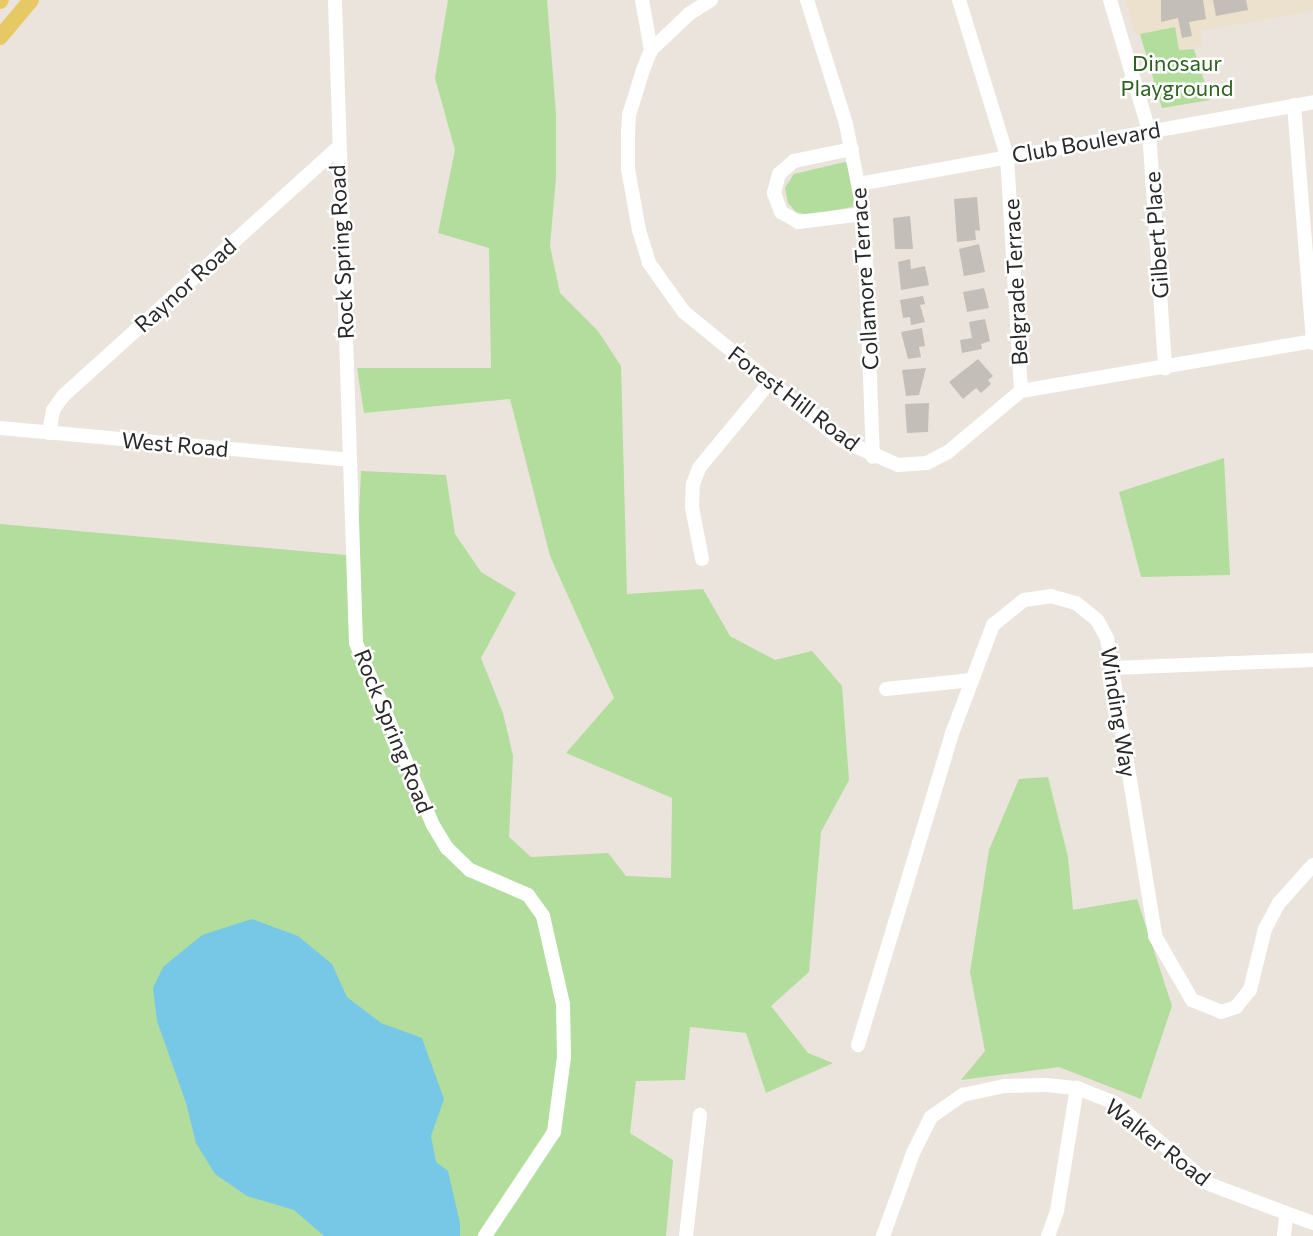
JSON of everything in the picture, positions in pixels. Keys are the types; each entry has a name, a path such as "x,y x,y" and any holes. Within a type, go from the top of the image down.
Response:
{"main road":[{"path":"0,38 31,0"}],"street":[{"name":"Rock Spring Road","path":"335,0 337,148 351,460 356,643 366,673 433,825 447,848 470,870 528,895 543,916 563,1004 563,1067 554,1132 485,1236"},
{"path":"642,0 651,51"},
{"name":"Forest Hill Road","path":"711,0 689,14 651,51 629,115 628,169 649,263 684,312 842,440 873,457 898,465 927,463 948,452 1021,392 1313,342"},
{"name":"Collamore Terrace","path":"807,0 852,149 864,214 873,457"},
{"name":"Belgrade Terrace","path":"959,0 1007,156 1021,392"},
{"name":"Gilbert Place","path":"1110,0 1149,131 1165,368"},
{"name":"Club Boulevard","path":"859,184 1313,102"},
{"path":"1294,105 1313,342"},
{"name":"Raynor Road","path":"49,433 54,410 63,396 337,148"},
{"path":"852,149 794,161 779,174 774,193 781,212 798,222 864,214"},
{"path":"702,559 692,507 693,484 699,468 770,382"},
{"name":"West Road","path":"0,428 351,460"},
{"name":"Winding Way","path":"858,1046 951,736 993,625 1012,606 1037,597 1064,598 1088,611 1107,638 1155,936 1192,1000 1221,1012 1236,1007 1250,990 1265,929 1279,903 1313,865"},
{"path":"1112,668 1313,660"},
{"path":"886,689 972,680"},
{"path":"883,1236 913,1153 931,1118 947,1103 963,1095 1004,1086 1077,1088"},
{"name":"Walker Road","path":"1048,1236 1057,1211 1077,1088 1115,1103 1209,1184 1286,1216 1313,1223"},
{"path":"686,1236 700,1115"},
{"path":"1284,1236 1286,1216"}],"shaded area":[{"path":"1125,0 1313,0 1313,11 1200,31 1203,46 1179,50 1175,27 1136,35"}],"green space":[{"path":"448,0 547,0 556,114 556,177 550,246 560,293 598,331 621,366 627,594 703,589 730,636 775,660 812,651 842,686 849,780 821,832 809,972 771,1006 808,1053 833,1063 766,1093 746,1033 690,1027 685,1080 636,1081 630,1133 673,1160 666,1236 0,1236 0,524 357,556 361,471 446,475 455,534 481,572 516,593 481,658 503,713 513,756 509,837 531,857 608,853 626,876 671,878 672,798 566,753 614,698 550,556 510,399 364,413 357,368 491,368 489,248 438,233 455,150 435,78"},
{"name":"Dinosaur Playground","path":"1175,27 1179,50 1194,49 1210,100 1162,108 1140,34"},
{"path":"845,162 849,165 855,204 852,207 809,215 796,212 788,203 785,188 794,174"},
{"path":"1224,458 1230,575 1141,577 1119,492"},
{"path":"1048,777 1068,857 1073,910 1137,899 1172,1006 1141,1099 1059,1067 961,1080 985,1051 970,972 989,850 1019,779"}],"water":[{"path":"252,919 298,936 332,964 347,997 381,1023 422,1038 444,1099 431,1136 436,1162 448,1171 460,1223 460,1236 324,1236 294,1210 247,1196 215,1174 196,1143 186,1103 157,1021 153,988 163,967 202,935"}],"building":[{"path":"1161,0 1203,0 1206,19 1189,22 1192,36 1182,38 1178,18 1161,22"},
{"path":"1213,0 1246,0 1248,10 1216,16"},
{"path":"977,197 980,231 975,230 976,240 957,242 954,199"},
{"path":"910,216 913,249 895,249 893,218"},
{"path":"979,244 985,272 964,276 959,249"},
{"path":"910,259 911,269 925,266 929,285 901,290 898,262"},
{"path":"984,288 989,308 967,312 963,292"},
{"path":"923,296 925,304 920,305 925,322 911,325 910,317 903,318 900,300"},
{"path":"985,319 990,341 981,344 982,349 962,353 960,340 972,338 969,322"},
{"path":"922,328 925,346 919,347 921,357 908,359 901,332"},
{"path":"978,359 993,376 988,380 991,384 981,393 976,388 963,399 949,382"},
{"path":"926,368 919,395 906,396 902,370"},
{"path":"929,403 928,432 907,433 905,404"}]}
